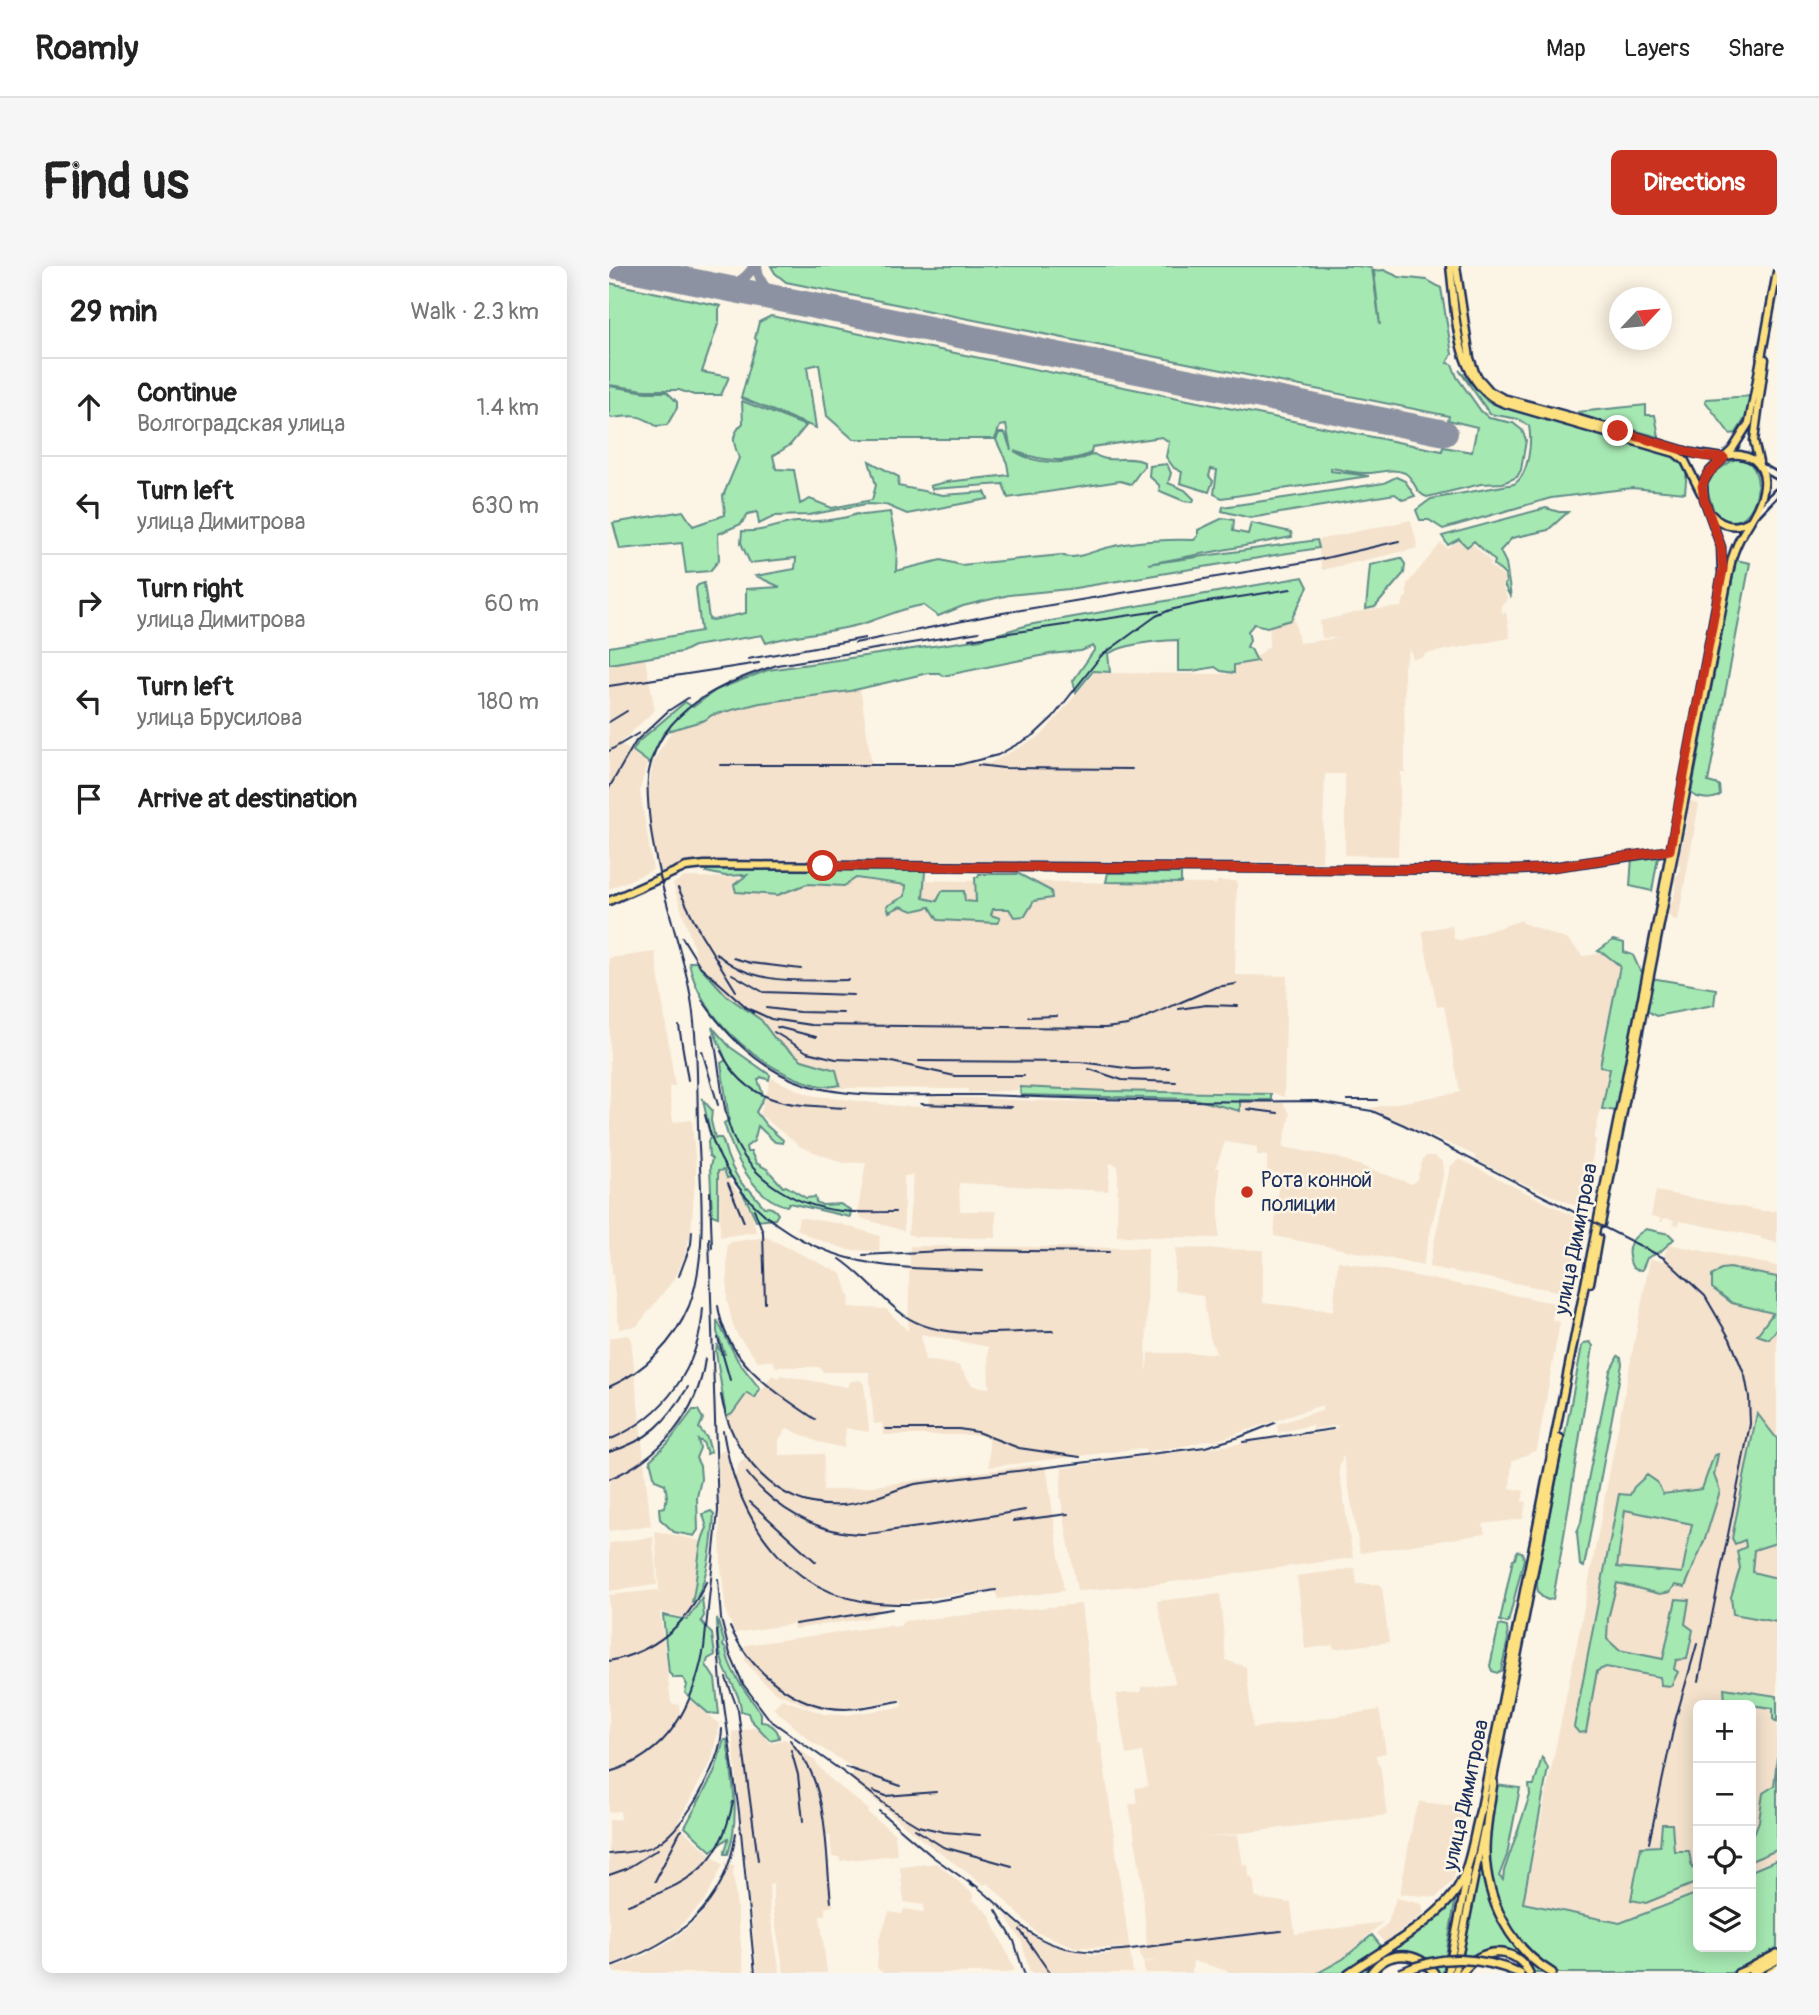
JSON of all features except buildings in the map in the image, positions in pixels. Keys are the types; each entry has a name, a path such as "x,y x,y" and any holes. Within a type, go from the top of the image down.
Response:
{"highway":[{"path":"1493,1782 1485,1842 1490,1890 1501,1918 1517,1942 1552,1973"},
{"path":"1349,1973 1432,1915 1451,1898 1465,1872 1481,1809"},
{"path":"1462,1973 1477,1957 1495,1952 1514,1956 1529,1973"},
{"path":"1371,1973 1384,1960 1400,1955 1421,1960 1434,1973"},
{"path":"1401,1973 1422,1964 1455,1958 1485,1962 1520,1973"},
{"path":"1752,1970 1777,1962"},
{"path":"1761,1973 1777,1962"},
{"path":"1770,1973 1777,1962"}],"main road":[{"name":"улица Димитрова","path":"1450,266 1465,361 1472,377 1485,394 1503,402 1675,453 1685,461 1710,512 1721,547 1722,574 1673,850"},
{"path":"1456,266 1470,358 1476,375 1490,391 1503,398 1692,453 1725,458 1742,455 1760,465"},
{"path":"1704,499 1702,486 1705,477 1725,458 1743,434 1753,413 1777,272"},
{"name":"улица Димитрова","path":"1448,1973 1732,558 1741,537 1764,502 1767,490 1767,481 1755,449 1756,425 1777,293"},
{"path":"1710,512 1717,521 1727,525 1741,525 1755,515"},
{"path":"609,901 686,867 699,865 1516,870 1673,850"},
{"name":"улица Димитрова","path":"1455,1973 1620,1118"},
{"path":"1738,1973 1752,1970"}],"street":[{"path":"1760,465 1777,476"},
{"path":"1755,515 1777,492"}],"shaded area":[{"path":"1411,520 1418,548 1322,570 1317,540"},
{"path":"1459,541 1467,548 1472,543 1492,563 1490,566 1504,577 1506,583 1502,585 1507,598 1501,605 1502,613 1506,612 1510,638 1425,654 1424,657 1413,659 1410,649 1404,666 1405,772 1401,772 1398,856 1345,855 1345,774 1325,774 1322,862 710,860 684,864 658,873 650,835 648,795 653,762 673,728 706,721 727,710 860,687 872,767 990,763 1042,735 1094,673 1235,674 1236,658 1258,656 1269,646 1270,622 1294,617 1299,643 1339,638 1322,638 1320,621 1367,610 1402,607 1404,598 1407,597 1407,584 1441,543 1447,548"},
{"path":"645,658 655,710 620,743 647,763 640,790 653,870 609,889 609,664"},
{"path":"1691,801 1699,804 1678,921 1667,912 1670,902 1673,902 1675,876 1678,875 1680,866 1678,864"},
{"path":"684,877 1216,884 1217,881 1237,881 1235,975 1287,976 1284,1097 1273,1093 1175,1091 1020,1088 968,1093 968,1089 830,1088 708,1001 693,961 697,958 673,884"},
{"path":"1522,920 1523,923 1568,940 1583,956 1604,953 1619,967 1600,1066 1610,1068 1582,1209 1516,1180 1475,1159 1476,1156 1370,1108 1460,1092 1444,1006 1437,1007 1422,931 1452,925 1454,939 1461,940"},
{"path":"655,952 675,1086 669,1087 673,1122 692,1120 696,1170 691,1231 675,1278 637,1326 619,1329 609,1244 609,958"},
{"path":"771,1078 810,1095 898,1106 928,1107 931,1096 1040,1101 1283,1103 1290,1114 1283,1147 1336,1157 1412,1184 1417,1179 1426,1156 1434,1156 1443,1162 1444,1172 1423,1265 1274,1236 1279,1173 1267,1172 1267,1156 1257,1155 1257,1147 1225,1142 1216,1167 1219,1169 1219,1238 1117,1236 1118,1166 1110,1163 1108,1191 959,1183 960,1211 996,1211 996,1238 917,1237 908,1234 913,1175 904,1176 904,1231 860,1218 858,1209 866,1162 843,1163 801,1147 760,1115"},
{"path":"1459,1159 1581,1220 1567,1293 1429,1267 1450,1167"},
{"path":"722,1171 751,1208 756,1232 720,1237 719,1172"},
{"path":"1656,1191 1762,1211 1777,1211 1777,1243 1761,1237 1680,1221 1679,1225 1673,1224 1674,1220 1664,1218 1660,1222 1660,1218 1651,1216"},
{"path":"799,1217 841,1224 880,1236 879,1251 848,1250 811,1237 797,1229"},
{"path":"766,1237 842,1274 850,1299 848,1307 886,1309 908,1331 910,1246 1148,1248 1146,1371 1149,1353 1217,1355 1210,1338 1203,1296 1174,1290 1176,1248 1263,1250 1263,1303 1333,1311 1338,1261 1555,1303 1552,1320 1560,1322 1537,1450 1512,1461 1510,1488 1524,1491 1522,1501 1526,1502 1523,1519 1483,1524 1485,1534 1360,1553 1343,1455 1339,1469 1353,1558 1157,1584 1077,1591 1060,1495 1062,1468 1333,1431 1339,1425 1313,1429 1312,1425 1278,1433 1277,1424 1322,1410 1322,1405 1215,1441 1146,1452 1145,1448 989,1467 989,1439 979,1435 883,1435 882,1423 874,1424 869,1372 823,1372 819,1367 776,1367 773,1361 758,1361 733,1326 727,1299 727,1245","holes":["921,1334 988,1347 989,1388 973,1386 958,1365 925,1360"]},
{"path":"1669,1244 1777,1266 1777,1859 1756,1867 1756,1700 1693,1700 1693,1893 1621,1922 1524,1902 1580,1628 1650,1259 1662,1261"},
{"path":"628,1335 631,1338 651,1526 609,1531 609,1338"},
{"path":"772,1375 847,1387 851,1381 860,1380 864,1384 869,1429 868,1432 846,1428 844,1448 818,1442 787,1428 779,1440 779,1455 824,1454 823,1491 1041,1464 1047,1471 1064,1591 998,1599 994,1589 882,1607 870,1618 794,1629 793,1624 735,1633 726,1613 721,1567 718,1453 725,1449 733,1480 739,1463 747,1457 731,1429 726,1411 728,1406 738,1405 748,1394 756,1399"},
{"path":"655,1531 702,1541 700,1582 689,1619 660,1612 671,1703 679,1705 680,1714 691,1700 719,1724 712,1759 678,1822 683,1830 723,1865 705,1900 670,1937 611,1965 612,1968 642,1957 686,1929 699,1917 716,1892 725,1875 725,1862 735,1866 733,1871 744,1973 609,1973 609,1820 621,1819 620,1811 609,1812 609,1595 657,1590 659,1593"},
{"path":"653,1537 657,1585 609,1591 609,1543"},
{"path":"1355,1568 1357,1584 1379,1584 1382,1587 1389,1642 1334,1649 1333,1645 1305,1649 1297,1576"},
{"path":"1220,1594 1226,1660 1246,1667 1253,1728 1379,1710 1386,1753 1376,1755 1380,1764 1387,1815 1202,1838 1238,1835 1243,1865 1248,1865 1249,1876 1254,1881 1255,1896 1291,1903 1295,1934 1383,1922 1342,1959 1317,1973 1229,1973 1193,1961 1192,1973 1145,1973 1143,1962 1159,1961 1142,1961 1139,1950 1147,1948 1142,1881 1129,1804 1137,1803 1135,1788 1148,1786 1142,1752 1126,1755 1116,1694 1141,1692 1141,1687 1175,1683 1157,1601"},
{"path":"1081,1604 1098,1742 1101,1742 1133,1973 1030,1973 1021,1940 1004,1914 1030,1934 1056,1947 1094,1955 1113,1953 1126,1948 1075,1947 1036,1932 988,1883 984,1885 917,1836 850,1779 855,1769 812,1742 773,1708 782,1699 824,1714 845,1715 902,1707 901,1699 848,1708 824,1709 807,1706 775,1692 745,1661 745,1645 900,1626 904,1621"},
{"path":"758,1727 770,1743 785,1739 815,1761 827,1776 895,1834 897,1855 840,1861 839,1857 832,1857 830,1835 826,1835 833,1906 825,1908 825,1915 820,1916 827,1973 784,1973 773,1910 773,1883 769,1884 770,1914 780,1973 757,1973 732,1732"},
{"path":"1420,1802 1465,1807 1454,1866 1457,1868 1453,1880 1437,1897 1400,1894 1414,1815"},
{"path":"937,1863 974,1895 973,1900 989,1914 1015,1970 1006,1973 883,1973 877,1968 879,1940 889,1912 902,1914 904,1909 923,1912 924,1905 904,1902 900,1867"},
{"path":"1396,1898 1422,1904 1424,1913 1385,1943 1376,1933 1388,1923"}],"green space":[{"path":"771,266 1357,266 1372,268 1380,325 1374,271 1384,270 1399,277 1427,280 1441,288 1452,354 1447,363 1452,364 1457,377 1481,411 1489,418 1513,423 1522,430 1526,440 1521,470 1517,477 1503,483 1481,484 1427,497 1419,492 1405,473 1362,473 1331,468 1331,471 1369,476 1222,498 1214,494 1217,470 1211,469 1209,476 1213,481 1209,492 1180,483 1182,472 1174,468 1166,457 1169,442 1162,437 1092,447 1091,453 1062,460 1042,459 1014,451 1033,459 1054,462 1085,458 1094,454 1106,459 1144,462 1131,484 1120,481 1008,498 1003,484 932,489 930,486 946,482 1009,475 1007,463 996,440 999,433 1005,433 1011,450 1006,425 1000,426 995,439 853,439 827,416 819,364 807,367 816,428 741,398 757,341 755,338 759,322 771,316 1442,451 1443,447 1472,452 1477,427 1448,420 1449,416 786,282"},
{"path":"609,283 721,306 719,321 702,372 729,377 721,395 694,395 679,390 645,390 609,385"},
{"path":"1459,370 1488,402 1674,457 1687,469 1685,493 1632,488 1551,498 1443,529 1429,520 1420,520 1416,510 1431,499 1514,484 1526,466 1530,449 1529,426 1518,419 1490,414"},
{"path":"609,386 646,392 667,392 677,402 677,408 667,425 656,426 635,416 612,418 609,416"},
{"path":"1752,396 1749,412 1736,433 1730,434 1705,401 1706,399"},
{"path":"742,401 806,426 790,445 773,456 776,469 794,470 800,504 810,499 832,508 872,500 876,485 869,461 899,477 898,486 943,495 985,492 988,499 907,514 886,505 866,504 809,515 775,516 759,524 757,512 748,514 741,524 718,534 719,560 710,571 686,573 682,543 620,549 613,523 683,511 693,526 725,515 723,496 739,458 734,439 743,423"},
{"path":"1646,405 1646,415 1655,415 1659,437 1578,415 1578,412"},
{"path":"1736,458 1748,462 1755,472 1758,485 1750,511 1741,519 1729,521 1715,514 1706,487 1711,475"},
{"path":"1167,464 1171,473 1168,483 1185,490 1194,499 1193,502 1160,491 1159,485 1149,476 1150,466"},
{"path":"1396,477 1405,481 1415,496 1403,500 1395,494 1250,518 1222,511 1223,507 1384,483"},
{"path":"1546,508 1568,512 1548,530 1512,538 1500,551 1506,563 1511,598 1504,585 1505,575 1474,541 1467,547 1459,539 1448,545 1442,536"},
{"path":"890,512 897,548 896,571 941,560 961,565 1061,555 1075,557 1134,543 1194,540 1198,536 1198,530 1223,518 1234,520 1233,531 1248,534 1251,523 1291,532 1292,537 1148,564 1317,540 1319,548 1069,589 1009,595 963,606 938,616 923,605 853,626 766,643 762,635 609,664 609,647 701,631 696,588 698,585 704,583 709,619 713,620 746,613 746,589 780,587 756,576 795,569 796,558 750,563 741,543 742,531 857,514"},
{"path":"1401,558 1405,564 1404,573 1375,607 1366,609 1370,565"},
{"path":"1736,560 1750,563 1708,782 1719,785 1720,795 1713,798 1697,797 1691,793"},
{"path":"1303,577 1308,587 1291,620 1267,627 1254,624 1248,631 1250,640 1247,647 1257,661 1234,665 1234,673 1215,667 1178,671 1178,640 1152,642 1124,647 1108,654 1110,672 1093,671 1076,692 1073,681 1095,649 1093,646 1081,651 1050,654 943,676 939,673 928,673 850,691 760,703 712,715 705,720 664,732 649,763 633,751 638,742 685,702 693,707 716,690 768,670 981,639 1028,625"},
{"path":"1632,857 1658,857 1652,891 1630,886"},
{"path":"707,869 925,871 923,898 937,901 942,891 964,891 965,901 976,902 975,877 979,874 1019,874 1051,891 1052,898 1034,901 1025,916 1014,917 1009,909 993,909 991,915 1000,918 998,923 938,920 930,907 913,911 901,906 889,912 887,906 905,896 906,885 856,878 844,886 807,884 778,895 736,892 734,885 747,875 725,876 706,872"},
{"path":"1108,873 1181,873 1181,883 1106,882"},
{"path":"1613,940 1624,943 1624,952 1633,955 1640,971 1643,971 1616,1111 1602,1109 1610,1069 1600,1066 1620,966 1598,951"},
{"path":"689,962 696,962 727,996 761,1020 775,1039 802,1060 836,1070 840,1085 824,1086 798,1079 780,1071 746,1048 715,1017 703,999"},
{"path":"1651,978 1716,989 1714,1005 1656,1016 1646,1010"},
{"path":"712,1027 730,1047 770,1075 769,1080 761,1077 758,1080 764,1097 756,1112 783,1140 782,1143 775,1142 758,1126 754,1141 746,1147 747,1152 751,1152 756,1163 767,1169 783,1187 786,1186 806,1198 815,1197 816,1202 822,1205 840,1204 851,1210 850,1217 775,1202 754,1185 746,1174 724,1123 729,1120 721,1063 726,1060"},
{"path":"1020,1087 1271,1094 1271,1100 1240,1100 1240,1111 1194,1099 1021,1095"},
{"path":"703,1100 712,1110 711,1121 715,1138 721,1138 723,1141 738,1178 764,1207 775,1210 778,1214 775,1219 756,1221 739,1188 732,1177 727,1178 724,1170 718,1171 718,1217 712,1215 712,1159 709,1156 708,1141 711,1137"},
{"path":"1646,1229 1669,1234 1674,1239 1660,1252 1647,1258 1642,1270 1637,1270 1631,1264 1629,1246 1634,1238"},
{"path":"1730,1268 1777,1277 1777,1329 1769,1339 1757,1335 1773,1313 1732,1303 1712,1288 1712,1276 1721,1269"},
{"path":"717,1320 738,1361 760,1389 755,1398 747,1393 732,1414 726,1417 717,1344 721,1354 725,1354 717,1332"},
{"path":"1590,1342 1593,1346 1569,1504 1553,1599 1548,1600 1541,1596 1538,1590 1538,1575 1582,1346"},
{"path":"1618,1356 1622,1364 1584,1567 1580,1565 1577,1533 1610,1371"},
{"path":"693,1410 698,1410 703,1419 699,1428 707,1438 711,1452 707,1454 703,1442 698,1440 700,1448 696,1458 701,1479 697,1497 698,1530 694,1536 674,1532 660,1519 659,1508 665,1507 667,1496 665,1484 655,1480 650,1460 668,1443"},
{"path":"1757,1413 1777,1439 1777,1522 1776,1543 1754,1550 1752,1572 1777,1578 1777,1622 1733,1614 1731,1597 1740,1568 1737,1551 1746,1547 1745,1540 1735,1544 1732,1538"},
{"path":"1718,1454 1714,1475 1720,1491 1705,1539 1685,1587 1675,1585 1670,1592 1660,1594 1617,1583 1608,1619 1607,1639 1619,1650 1663,1659 1676,1599 1689,1600 1685,1624 1693,1630 1687,1659 1676,1660 1674,1669 1678,1672 1671,1686 1661,1685 1660,1677 1606,1667 1597,1671 1586,1732 1579,1733 1574,1727 1619,1494 1630,1495 1634,1487 1647,1475 1657,1482 1663,1494 1702,1489 1714,1455","holes":["1625,1510 1692,1524 1682,1573 1617,1567"]},
{"path":"711,1511 714,1514 709,1558 700,1590 696,1600 692,1602 701,1544 707,1528 703,1514"},
{"path":"1517,1551 1522,1552 1524,1559 1508,1623 1500,1621"},
{"path":"702,1598 704,1616 701,1621 712,1634 715,1655 708,1659 706,1665 715,1679 719,1714 708,1713 685,1693 687,1685 683,1678 674,1678 669,1673 663,1615 687,1620"},
{"path":"717,1618 723,1646 735,1674 761,1713 761,1722 773,1727 779,1738 770,1740 750,1719 748,1713 741,1711 739,1699 721,1658"},
{"path":"1499,1625 1507,1627 1508,1639 1501,1671 1497,1673 1492,1671 1490,1666"},
{"path":"1724,1688 1777,1696 1777,1722 1773,1719 1773,1708 1756,1706 1756,1700 1725,1700"},
{"path":"724,1740 727,1740 735,1811 728,1854 725,1852 728,1838 711,1851 685,1827 714,1773"},
{"path":"1542,1757 1548,1768 1523,1903 1620,1923 1693,1895 1693,1952 1756,1952 1756,1869 1777,1860 1777,1948 1731,1973 1559,1973 1534,1954 1516,1934 1494,1891 1490,1868 1496,1785 1520,1788 1507,1855 1499,1876 1503,1880 1530,1795 1529,1785 1534,1785"},
{"path":"1777,1757 1777,1850 1756,1859 1756,1829 1763,1793 1774,1786"},
{"path":"1662,1824 1672,1824 1674,1851 1689,1851 1693,1884 1646,1903 1631,1900 1641,1847 1660,1846"},
{"path":"1482,1854 1487,1889 1497,1916 1548,1973 1534,1973 1516,1954 1497,1948 1478,1953 1460,1971"},
{"path":"1456,1896 1443,1973 1438,1973 1417,1955 1404,1952 1387,1957 1368,1973 1356,1973 1446,1911"},
{"path":"1372,1935 1381,1946 1344,1973 1318,1973 1343,1959"}],"taxiway":[{"path":"715,286 737,282 754,266"},
{"path":"757,266 765,286 772,294 782,299"}],"runway":[{"path":"616,266 1445,433"}],"railway":[{"path":"855,643 997,614 1317,560 1399,541"},
{"path":"720,765 958,765 998,755 1034,735 1053,717 1101,656 1156,616 1201,603 1291,589"},
{"path":"969,639 1159,611"},
{"path":"609,1387 646,1364 675,1332 689,1306 695,1286 701,1241 695,1033 691,996 652,834 648,782 656,749 667,731 698,701 757,672 777,665 979,632"},
{"path":"748,659 865,638"},
{"path":"609,686 759,663"},
{"path":"609,788 636,741 668,711 688,698"},
{"path":"609,722 627,711"},
{"path":"609,751 639,733"},
{"path":"978,765 1003,768 1132,769"},
{"path":"678,888 701,934 736,991"},
{"path":"682,937 700,966 753,1013"},
{"path":"716,953 730,964 762,976 796,980 848,980"},
{"path":"733,958 801,969"},
{"path":"732,974 763,992 853,995"},
{"path":"745,1007 771,1019 811,1025 1105,1028 1128,1025 1216,987 1236,984"},
{"path":"702,1000 747,1052 791,1079 826,1090 893,1095 1319,1101"},
{"path":"1179,1009 1206,1005 1238,1006"},
{"path":"766,1008 843,1013"},
{"path":"1028,1017 1057,1016"},
{"path":"679,1026 688,1080"},
{"path":"777,1027 816,1037"},
{"path":"774,1032 807,1052 836,1059 887,1061 955,1076 1024,1076"},
{"path":"713,1035 729,1125 736,1143 758,1173 787,1194 822,1208 848,1212 895,1212"},
{"path":"702,1051 718,1105"},
{"path":"721,1051 744,1083 773,1099 807,1106 845,1108"},
{"path":"919,1061 1080,1062 1133,1069 1169,1068"},
{"path":"1089,1069 1122,1080 1176,1082"},
{"path":"1347,1100 1377,1100"},
{"path":"1311,1101 1372,1111 1404,1125 1664,1258 1705,1296 1730,1339 1745,1376 1750,1424 1699,1681"},
{"path":"921,1104 1012,1107"},
{"path":"1247,1109 1278,1113"},
{"path":"705,1115 728,1172 745,1196 766,1216 790,1233 844,1257 875,1264 983,1271"},
{"path":"728,1183 744,1222"},
{"path":"710,1192 712,1248"},
{"path":"754,1209 763,1232 765,1303"},
{"path":"679,1276 691,1244 692,1231"},
{"path":"609,1772 648,1754 663,1741 685,1708 704,1648 718,1511 709,1238"},
{"path":"863,1255 962,1250 1109,1252"},
{"path":"840,1259 896,1309 920,1324 957,1332 1053,1331"},
{"path":"718,1306 730,1343 753,1372 815,1419"},
{"path":"609,1440 647,1418 675,1387 695,1351 703,1308"},
{"path":"718,1338 730,1380"},
{"path":"609,1479 645,1459 673,1431 694,1398 705,1359"},
{"path":"609,1452 635,1442 656,1428 688,1387"},
{"path":"721,1395 735,1438 760,1474 777,1488 818,1504 852,1504 915,1484 1205,1447 1275,1423"},
{"path":"886,1429 959,1429 977,1432 1019,1448 1080,1457"},
{"path":"1243,1442 1333,1429"},
{"path":"723,1431 731,1466 758,1529 778,1555 802,1576 830,1591 863,1601 900,1604 936,1601 996,1590"},
{"path":"747,1473 769,1497 797,1516 828,1529 844,1532 872,1533 1025,1510"},
{"path":"750,1502 816,1562"},
{"path":"1013,1521 1068,1514"},
{"path":"718,1579 721,1619 730,1654 743,1684 770,1720 918,1826 944,1832 980,1835"},
{"path":"609,1661 641,1651 668,1634 689,1611 706,1582"},
{"path":"795,1624 892,1609"},
{"path":"730,1627 749,1658 762,1672 776,1684 809,1702 845,1709 899,1701"},
{"path":"717,1631 755,1973"},
{"path":"1649,1843 1675,1721 1697,1644"},
{"path":"726,1678 738,1710 758,1860"},
{"path":"609,1854 652,1847 679,1824 709,1775 716,1758 722,1729"},
{"path":"790,1740 804,1759 817,1787 831,1902"},
{"path":"791,1750 798,1775 803,1821"},
{"path":"845,1767 901,1786"},
{"path":"873,1791 886,1796 936,1792"},
{"path":"628,1905 668,1889 698,1871 719,1844 733,1802"},
{"path":"879,1811 933,1857 974,1886"},
{"path":"915,1829 943,1847 1012,1866"},
{"path":"655,1881 681,1830"},
{"path":"609,1967 656,1946 694,1919 721,1882 730,1860 736,1833"},
{"path":"609,1875 626,1869 658,1849"},
{"path":"968,1880 1034,1935 1050,1943 1085,1951 1121,1950 1281,1931"},
{"path":"996,1910 1014,1941 1024,1973"},
{"path":"1020,1930 1050,1973"}],"place":[{"name":"Рота конной полиции","path":"1247,1192"}],"route":[{"path":"823,866 1516,870 1670,850 1723,569 1721,547 1702,486 1707,475 1724,458 1702,456 1618,431"}]}
